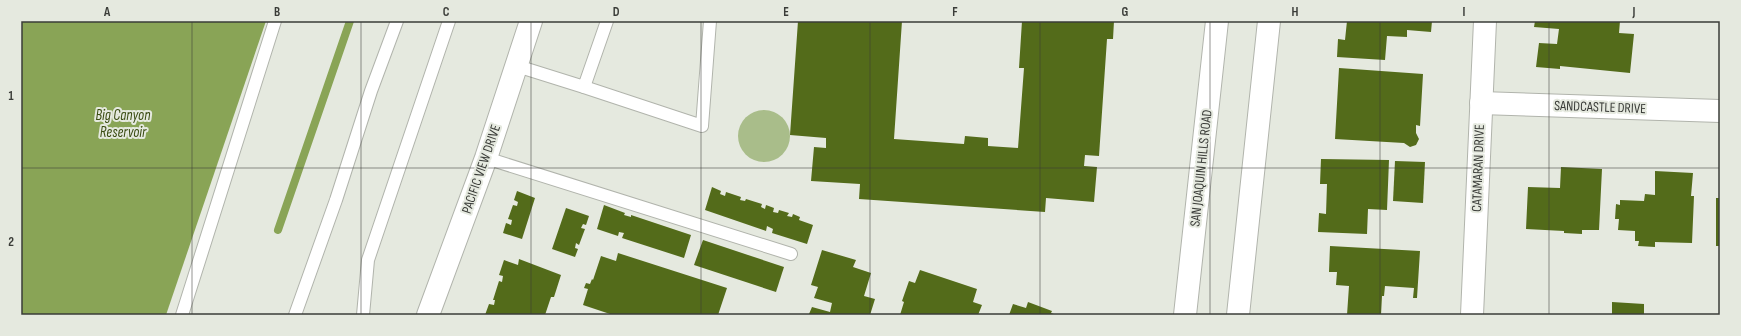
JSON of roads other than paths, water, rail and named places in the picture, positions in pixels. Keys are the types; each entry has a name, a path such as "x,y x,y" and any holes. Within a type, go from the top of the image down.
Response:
{"street":[{"name":"PACIFIC VIEW DRIVE","path":"428,315 486,158 531,21"},
{"name":"SAN JOAQUIN HILLS ROAD","path":"1185,315 1218,21"},
{"path":"1238,315 1269,21"},
{"name":"CATAMARAN DRIVE","path":"1472,315 1484,21"},
{"name":"SANDCASTLE DRIVE","path":"1481,103 1720,111"}],"lane":[{"path":"182,315 275,21"},
{"path":"295,315 336,200 371,91 397,21"},
{"path":"363,315 368,260 450,21"},
{"path":"584,87 607,21"},
{"path":"517,66 702,126 710,21"},
{"path":"486,158 791,254"}],"water":[{"name":"Big Canyon Reservoir","path":"21,21 266,21 166,315 21,315"}],"waterway":[{"path":"278,230 350,21"}]}
